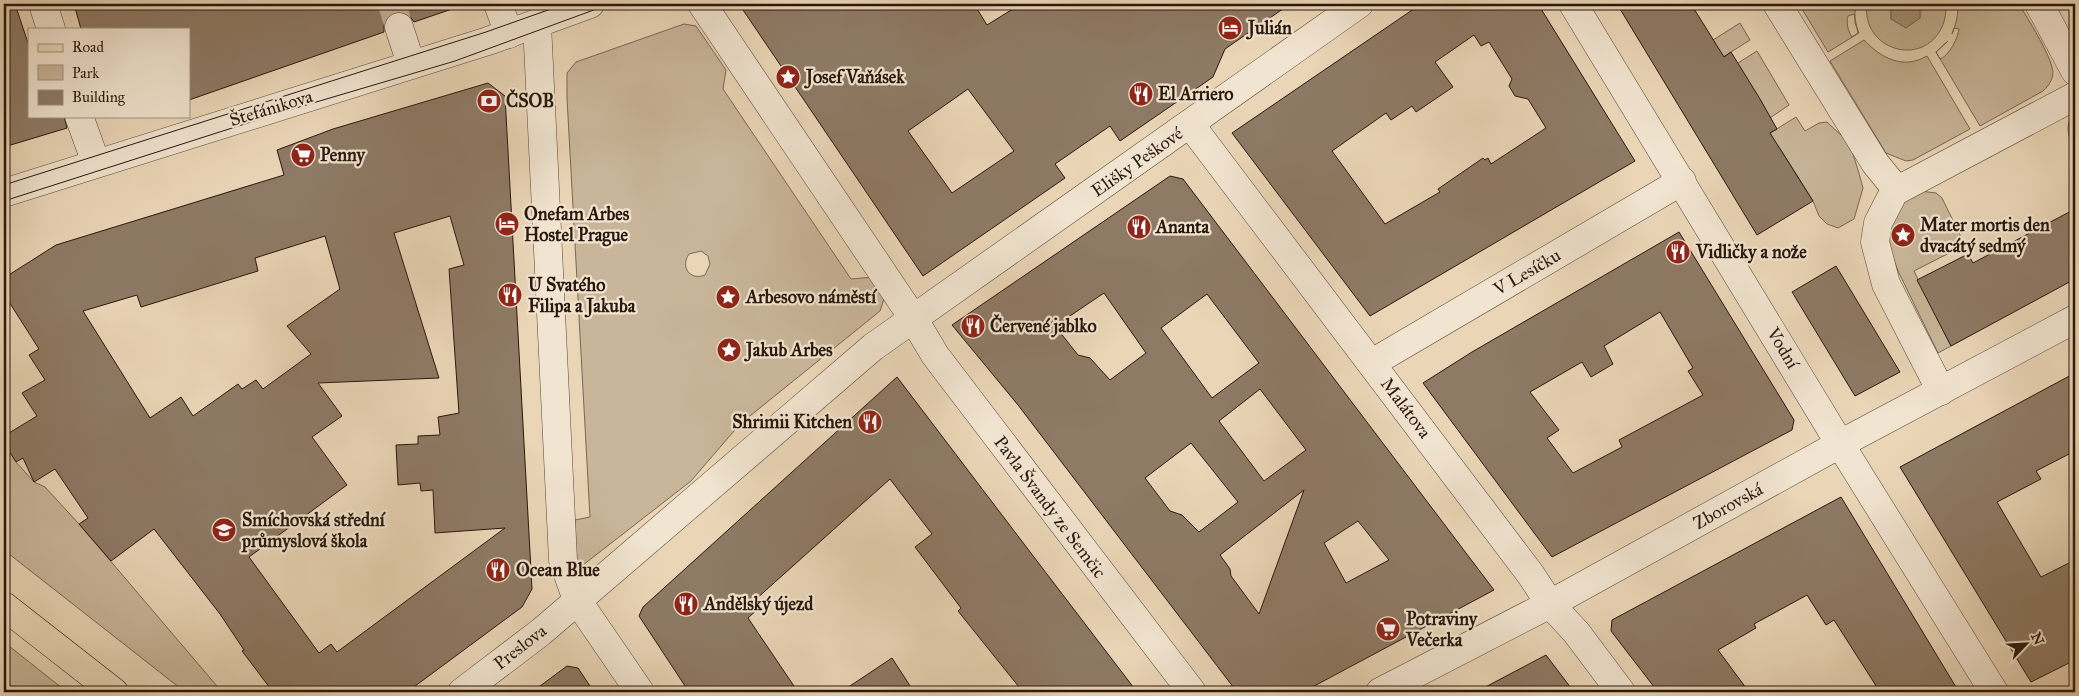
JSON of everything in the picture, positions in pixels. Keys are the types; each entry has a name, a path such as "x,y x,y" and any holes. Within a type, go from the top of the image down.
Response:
{"main road":[{"path":"4,606 114,692"}],"street":[{"path":"43,4 51,28"},
{"path":"498,4 509,34"},
{"path":"590,4 537,24 563,560 577,600 640,692"},
{"path":"577,600 873,347 913,318 702,4"},
{"name":"Elišky Peškové","path":"913,318 1359,4"},
{"name":"Vodní","path":"1573,4 1840,444 1994,692"},
{"path":"1777,4 1875,163 1897,190"},
{"path":"2038,4 2075,71"},
{"name":"Štefánikova","path":"4,193 537,24"},
{"path":"399,27 411,64"},
{"path":"1941,391 1886,284 1875,242 1878,224 1894,192 1897,190 2075,96"},
{"path":"80,118 96,163"},
{"name":"Malátova","path":"1190,124 1372,363 1531,575 1550,604 1576,632 1620,692"},
{"name":"V Lesíčku","path":"1372,363 1682,181"},
{"name":"Pavla Švandy ze Semčic","path":"913,318 935,355 1192,692"},
{"name":"Zborovská","path":"1380,692 1550,604 1840,444 2075,319"},
{"name":"Preslova","path":"462,692 540,632 577,600"}],"green space":[{"path":"1799,4 1855,4 1855,19 1854,14 1848,16 1847,24 1852,37 1858,33 1857,28 1859,33 1828,52"},
{"path":"1867,4 1891,4 1891,19 1920,18 1920,4 1945,4 1946,10 1942,27 1933,40 1921,47 1908,50 1895,48 1883,42 1873,32 1868,20"},
{"path":"1957,4 1959,8 1963,7 1963,4 2019,4 2046,53 2053,74 2050,83 2043,91 1980,126 1940,59 1950,51 1958,33 1959,29 1954,28"},
{"path":"1740,23 1750,40 1712,64 1702,47"},
{"path":"684,24 696,26 726,70 723,89 851,279 874,277 884,299 880,311 740,424 691,481 583,565 576,564 575,520 590,517 567,98 567,73 576,62","holes":["701,251 708,256 710,264 705,275 695,276 688,272 686,259 689,254"]},
{"path":"1864,40 1885,57 1893,60 1909,62 1927,56 1970,129 1913,160 1906,161 1886,153 1830,61"},
{"path":"1757,51 1789,105 1770,118 1719,75"},
{"path":"2075,111 2075,152 2070,142 2068,126"},
{"path":"1796,117 1805,131 1819,123 1827,122 1843,137 1852,151 1863,188 1854,219 1838,228 1827,224 1819,216 1813,201 1781,150 1759,140"},
{"path":"1920,191 1936,193 1942,198 1965,245 1914,271 1951,346 1938,353 1898,271 1888,243 1895,207"},
{"path":"4,443 16,462 34,482 45,487 79,524 222,692 185,692 4,550"},
{"path":"4,642 67,692 4,692"}],"shaded area":[{"path":"1891,4 1920,4 1920,18 1906,28 1891,19"}],"building":[{"path":"4,4 15,4 28,43 28,118 64,118 67,128 4,147"},
{"path":"74,4 454,4 455,8 414,22 409,15 403,12 394,12 387,17 384,23 384,32 190,100 190,28 81,28"},
{"path":"739,4 974,4 987,25 1021,4 1290,4 1225,49 1213,77 1120,141 1110,126 1055,164 1065,178 923,276","holes":["968,89 1014,151 952,193 908,131"]},
{"path":"1421,4 1538,4 1635,161 1370,316 1232,133","holes":["1474,35 1481,46 1489,42 1512,79 1509,86 1515,96 1528,99 1546,128 1491,164 1488,158 1485,160 1483,158 1438,189 1440,192 1385,224 1332,151 1386,113 1391,120 1412,106 1416,112 1453,87 1435,62"]},
{"path":"1617,4 1691,4 1724,57 1731,52 1777,129 1770,133 1813,201 1757,235"},
{"path":"488,83 505,96 532,589 522,607 407,692 273,692 242,651 244,650 220,614 154,529 111,561 79,524 88,518 55,469 34,482 23,458 16,462 4,443 4,436 37,416 22,393 45,380 29,355 39,349 4,294 4,278 56,245 284,175 277,150 333,129","holes":["450,216 464,265 449,269 459,413 438,417 440,435 418,436 418,444 396,445 398,485 420,483 421,491 433,490 435,533 505,528 337,652 331,644 319,653 249,557 347,485 312,437 342,416 318,383 439,378 394,233","325,236 340,289 287,326 311,354 263,389 256,380 242,389 238,384 193,416 181,397 150,418 83,311 137,295 141,307 258,271 255,258"]},
{"path":"1170,176 1183,179 1494,590 1303,692 1237,692 1018,405 952,325","holes":["1104,293 1146,353 1110,380 1090,358 1078,355 1055,326","1207,294 1259,363 1212,398 1161,328","1260,389 1306,450 1264,481 1219,421","1191,443 1238,502 1199,532 1182,515 1170,511 1145,478","1304,490 1259,614 1231,576 1230,569 1220,555","1358,521 1389,560 1346,583 1324,543"]},
{"path":"2075,209 2075,279 1951,346 1917,280 1968,254 1973,263"},
{"path":"1679,232 1794,420 1792,430 1552,557 1423,383 1472,352","holes":["1660,312 1693,368 1688,371 1703,395 1619,440 1622,447 1573,473 1547,438 1559,430 1530,392 1582,362 1591,377 1613,364 1604,346"]},
{"path":"1836,266 1900,372 1855,396 1792,292"},
{"path":"2075,373 2075,451 2036,471 2041,479 1997,502 2041,577 2075,560 2075,660 2031,682 1900,467"},
{"path":"897,377 1137,692 1023,692 958,611 961,608 915,547 932,534 890,479 755,600 760,607 748,618 798,692 689,692 639,616 643,607"},
{"path":"1841,497 1959,692 1880,692 1834,620 1826,625 1807,595 1754,624 1756,628 1718,650 1749,692 1658,692 1611,631 1612,620"},
{"path":"1546,655 1574,692 1476,692"},
{"path":"892,658 914,692 841,692"},
{"path":"567,666 578,668 594,692 532,692"}],"tunnel":[{"path":"392,4 399,27"}],"tram line":[{"path":"4,185 486,32 565,4"},
{"path":"4,201 279,113 455,61 610,4"}],"place":[{"name":"Julián","path":"1230,28"},
{"name":"Josef Vaňásek","path":"788,77"},
{"name":"El Arriero","path":"1141,94"},
{"name":"ČSOB","path":"489,101"},
{"name":"Penny","path":"303,155"},
{"name":"Onefam Arbes Hostel Prague","path":"507,224"},
{"name":"Ananta","path":"1139,227"},
{"name":"Mater mortis den dvacátý sedmý","path":"1903,235"},
{"name":"Vidličky a nože","path":"1678,252"},
{"name":"U Svatého Filipa a Jakuba","path":"510,295"},
{"name":"Arbesovo náměstí","path":"728,297"},
{"name":"Červené jablko","path":"973,326"},
{"name":"Jakub Arbes","path":"729,350"},
{"name":"Shrimii Kitchen","path":"870,422"},
{"name":"Smíchovská střední průmyslová škola","path":"224,530"},
{"name":"Ocean Blue","path":"498,570"},
{"name":"Andělský újezd","path":"686,604"},
{"name":"Potraviny Večerka","path":"1388,629"}]}
